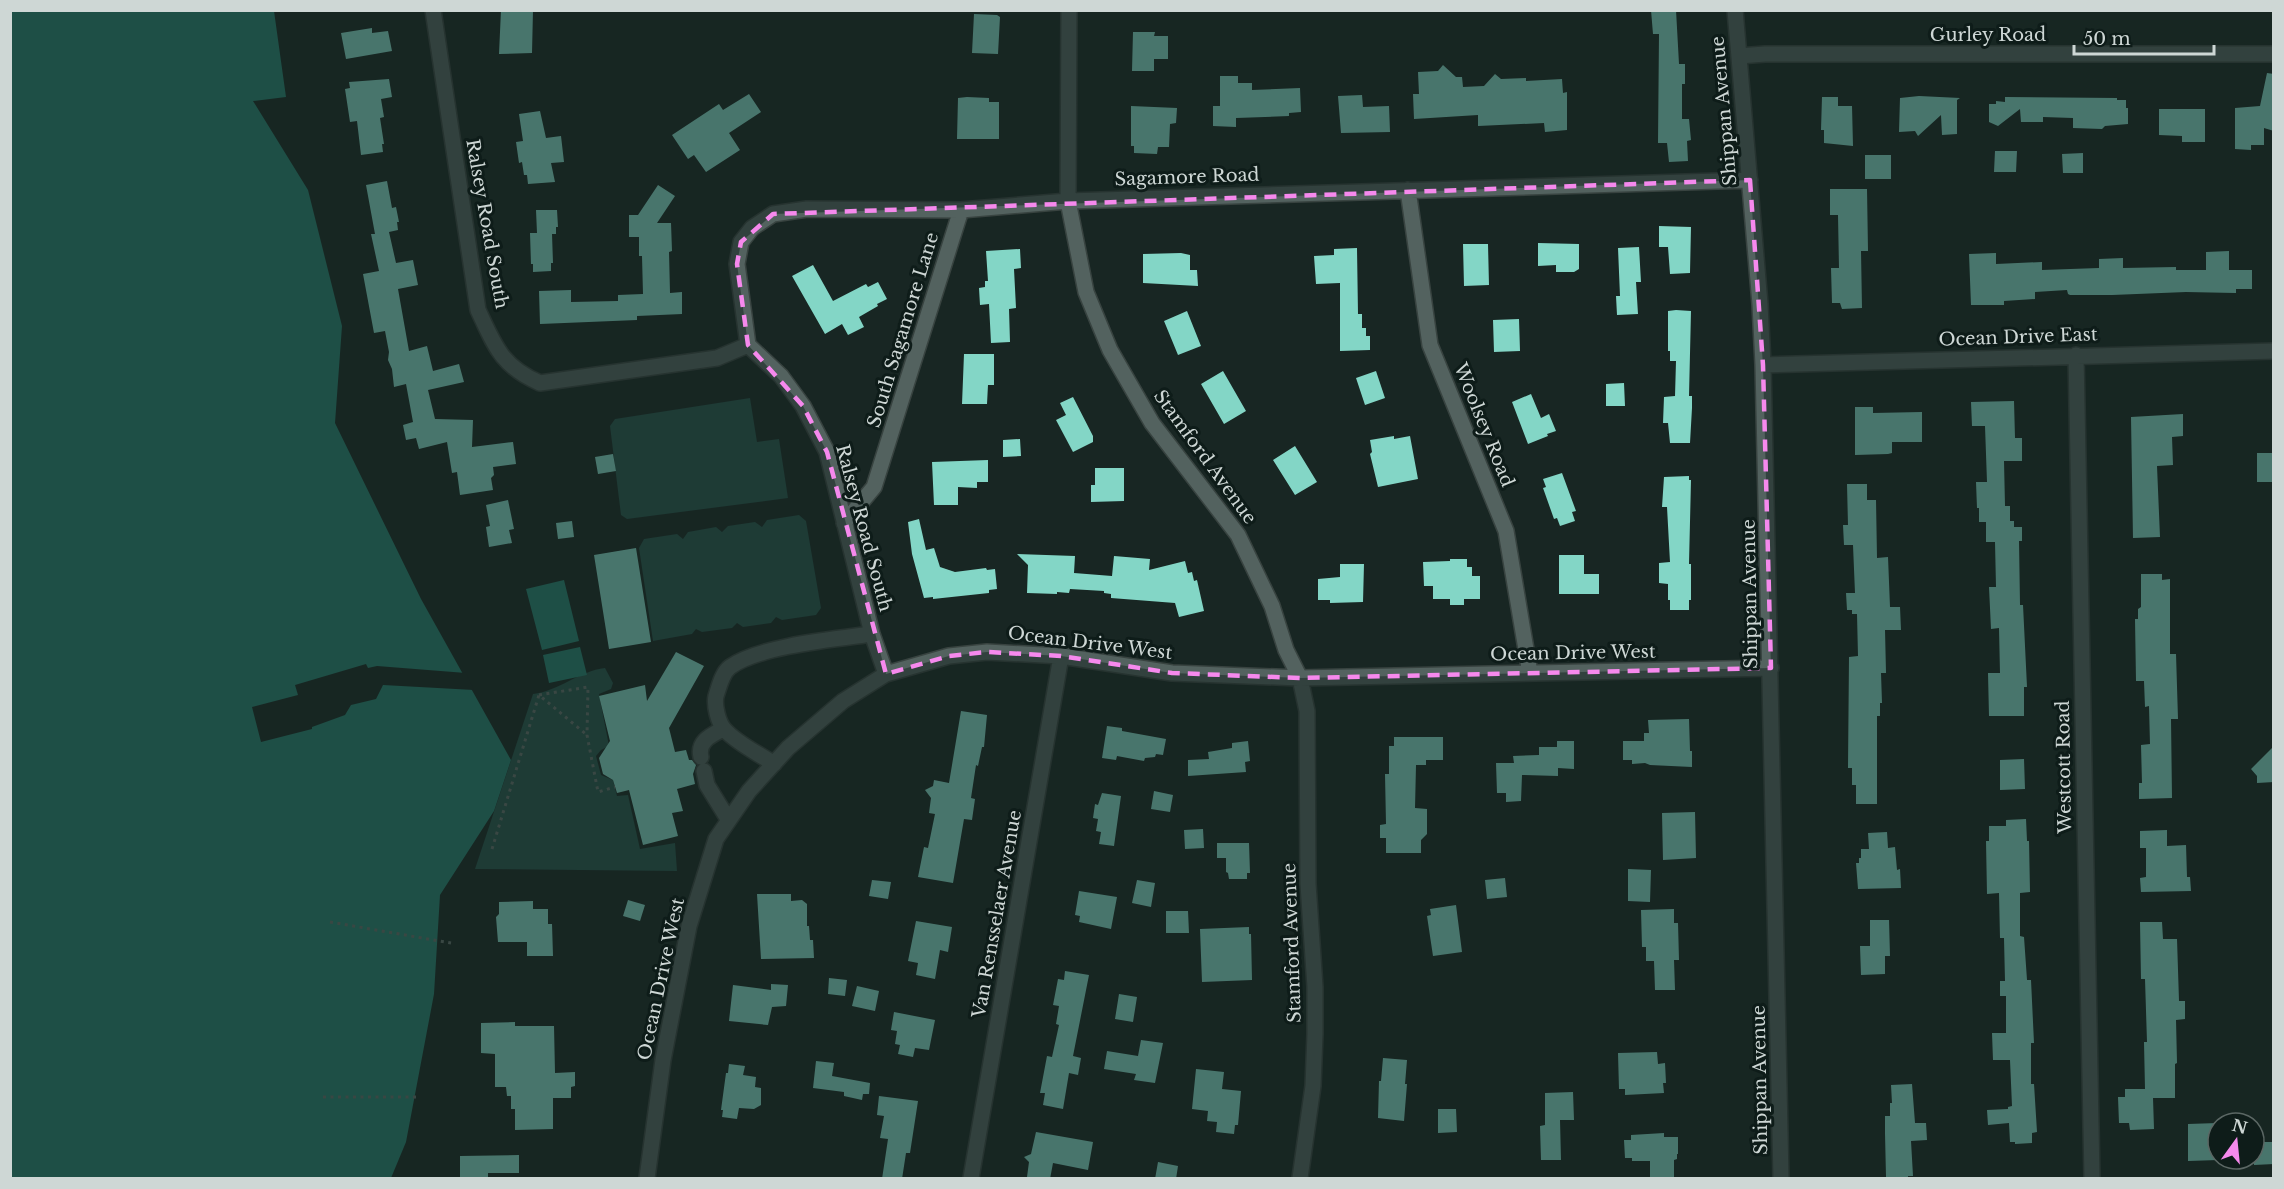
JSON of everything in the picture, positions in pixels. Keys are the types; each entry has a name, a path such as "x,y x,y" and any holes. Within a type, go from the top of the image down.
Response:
{"street":[{"name":"Ralsey Road South","path":"433,10 478,310 497,351 521,374 540,383 717,358 748,345 781,376 803,406 827,452 872,633 886,674"},
{"name":"Stamford Avenue","path":"1069,10 1068,201 1086,292 1110,350 1152,423 1238,535 1272,606 1286,650 1300,678 1307,711 1308,884 1316,987 1313,1086 1300,1179"},
{"name":"Shippan Avenue","path":"1735,10 1763,364 1781,1179"},
{"name":"Gurley Road","path":"1739,56 1764,54 2274,54"},
{"name":"Sagamore Road","path":"748,345 737,264 741,242 752,228 773,214 807,209 961,210 1068,201 1750,180"},
{"name":"Woolsey Road","path":"1408,190 1430,345 1506,531 1530,673"},
{"name":"South Sagamore Lane","path":"844,523 874,487 961,210"},
{"name":"Ocean Drive East","path":"1763,364 2274,351"},
{"name":"Westcott Road","path":"2076,355 2092,1179"},
{"path":"774,764 723,729 714,704 728,669 742,661 768,652 872,633"},
{"name":"Ocean Drive West","path":"647,1179 663,1060 689,926 716,839 749,791 795,741 828,712 886,674 930,660 967,653 1006,652 1061,656 1172,673 1300,678 1771,669"},
{"name":"Van Rensselaer Avenue","path":"971,1179 1061,656"},
{"path":"723,729 702,743 699,752 707,785 729,819"}],"path":[{"path":"539,695 588,687 587,735 598,792 615,787"},
{"path":"539,695 587,735"},
{"path":"492,849 539,695"},
{"path":"330,922 451,943"},
{"path":"323,1097 419,1097"}],"highlighted area":[{"path":"1750,180 1763,365 1771,668 1300,678 1172,673 1061,656 987,652 949,656 886,674 827,452 803,406 748,345 737,264 741,242 773,214"}],"shaded area":[{"path":"10,11 274,11 286,97 253,101 308,190 342,326 335,423 421,599 511,760 494,811 440,895 434,994 406,1142 391,1178 11,1178"},
{"path":"750,398 757,442 779,439 788,498 627,519 621,515 610,426 615,419"},
{"path":"799,515 806,521 821,608 816,615 782,620 776,617 771,623 743,627 737,623 732,628 702,632 696,629 692,634 653,641 639,548 644,539 677,534 683,539 688,532 716,527 722,532 728,526 755,522 762,527 767,520"},
{"path":"564,580 579,641 542,650 526,589"},
{"path":"580,647 587,675 549,683 543,655"},
{"path":"605,668 613,683 611,689 599,694 609,746 596,756 601,775 613,780 617,796 628,795 640,849 675,843 677,871 475,869 533,694"}],"pier":[{"path":"366,664 368,668 377,666 466,673 474,690 383,685 376,699 351,705 345,715 312,727 312,729 261,742 252,707 298,695 295,685"}],"building":[{"path":"501,10 533,10 532,53 499,54"},
{"path":"1651,10 1676,10 1679,64 1685,64 1685,84 1682,84 1682,119 1689,119 1691,140 1687,141 1688,161 1669,162 1667,143 1658,143 1659,34 1653,34"},
{"path":"974,14 1000,17 998,54 972,53"},
{"path":"372,28 372,33 388,31 392,51 346,59 341,33"},
{"path":"1133,32 1155,32 1154,36 1168,36 1168,59 1154,59 1154,71 1132,71"},
{"path":"1443,65 1456,77 1462,77 1463,87 1484,86 1495,74 1501,79 1526,78 1526,81 1562,79 1563,93 1567,92 1567,130 1545,132 1544,123 1478,126 1478,115 1414,119 1413,94 1419,94 1418,72 1438,71"},
{"path":"2267,73 2274,74 2274,131 2264,128 2264,145 2251,145 2251,150 2235,149 2235,108 2260,106"},
{"path":"1220,76 1238,76 1238,83 1252,83 1252,90 1300,88 1301,112 1289,113 1289,116 1236,118 1236,127 1213,126 1213,106 1220,106"},
{"path":"389,79 392,97 381,99 384,117 380,118 383,152 361,155 357,121 350,122 345,89 350,88 349,82"},
{"path":"749,94 761,112 729,133 740,150 706,172 694,155 688,159 672,135 719,104 723,110"},
{"path":"1362,95 1363,107 1389,106 1390,132 1341,133 1338,96"},
{"path":"1919,96 1960,98 1957,100 1957,134 1942,135 1941,115 1918,136 1915,131 1899,132 1900,98"},
{"path":"1822,97 1838,97 1838,106 1852,106 1853,146 1824,143 1824,130 1821,130"},
{"path":"2005,97 2117,98 2117,100 2126,100 2128,124 2105,126 2102,129 2073,128 2073,118 2043,117 2043,122 2021,122 2020,109 1998,126 1989,122 1989,104 1996,104 1996,101 2005,102"},
{"path":"958,98 989,98 989,102 999,102 999,139 957,139"},
{"path":"1131,106 1177,108 1176,123 1170,124 1169,147 1158,147 1157,154 1134,153 1134,146 1131,146"},
{"path":"2159,109 2205,109 2205,142 2182,142 2182,136 2159,135"},
{"path":"540,111 546,138 561,136 564,162 551,163 555,182 528,184 522,162 519,163 516,142 523,141 519,114"},
{"path":"1995,151 2017,151 2016,172 1994,172"},
{"path":"2083,153 2083,173 2063,173 2062,154"},
{"path":"1865,155 1891,155 1891,179 1865,179"},
{"path":"387,181 392,208 396,207 399,222 397,222 398,230 389,232 396,263 413,260 418,285 398,289 409,351 427,346 433,371 459,364 464,382 428,390 435,419 473,420 472,447 513,442 516,464 493,467 494,475 491,478 493,490 460,495 457,472 452,473 447,442 419,449 416,438 406,440 403,425 413,422 406,384 394,387 385,331 374,333 363,274 379,271 371,234 375,234 366,185"},
{"path":"658,185 675,196 657,223 671,223 670,293 682,292 682,314 637,316 637,320 540,324 539,291 571,290 571,302 618,301 618,295 643,294 639,237 629,237 629,215 638,215"},
{"path":"1830,189 1867,189 1868,251 1861,251 1862,308 1842,309 1840,303 1832,303 1831,268 1839,268 1838,215 1830,215"},
{"path":"536,210 557,210 558,227 556,227 556,234 552,234 551,271 533,272 533,264 531,264 530,233 537,233"},
{"path":"1659,226 1691,227 1690,273 1670,274 1668,247 1659,247"},
{"path":"1538,243 1579,244 1579,269 1574,272 1556,272 1556,265 1538,266"},
{"path":"1463,244 1488,244 1489,285 1464,286"},
{"path":"1639,247 1641,282 1636,282 1638,314 1617,315 1616,296 1620,296 1618,248"},
{"path":"1357,248 1358,314 1362,314 1362,328 1366,328 1366,336 1370,336 1370,350 1340,351 1340,283 1316,284 1314,256 1334,255 1334,249"},
{"path":"1020,249 1021,268 1014,269 1016,308 1009,309 1010,342 991,343 989,304 980,305 979,288 985,287 985,281 988,281 986,251"},
{"path":"2229,251 2229,270 2252,270 2252,289 2236,289 2236,293 2186,292 2112,295 2070,295 2067,290 2035,292 2035,299 2004,301 2004,305 1971,305 1969,254 1996,253 1996,264 2042,262 2042,270 2099,268 2099,259 2123,258 2123,268 2176,267 2176,270 2206,270 2206,252"},
{"path":"1181,253 1190,255 1190,270 1197,270 1198,286 1143,283 1143,254"},
{"path":"813,265 833,301 866,284 868,287 878,282 887,299 859,317 864,327 848,335 842,324 825,334 792,276"},
{"path":"1187,311 1201,346 1178,355 1164,321"},
{"path":"1668,311 1691,311 1690,443 1670,443 1668,423 1663,423 1664,397 1675,396 1676,361 1670,361 1670,351 1668,351"},
{"path":"1519,319 1520,351 1494,352 1493,320"},
{"path":"964,354 994,354 994,385 988,385 987,404 962,404"},
{"path":"1223,371 1246,411 1224,424 1201,384"},
{"path":"1376,371 1385,398 1365,405 1356,378"},
{"path":"1624,383 1625,406 1606,406 1606,384"},
{"path":"1531,394 1541,418 1549,414 1556,431 1528,444 1512,402"},
{"path":"1073,397 1093,436 1093,442 1073,452 1056,420 1066,415 1060,403"},
{"path":"2014,401 2015,438 2022,438 2022,461 2004,461 2005,506 2010,506 2010,521 2014,521 2014,527 2022,527 2022,541 2019,541 2020,605 2023,605 2027,687 2024,687 2024,716 1989,716 1988,673 2000,673 1999,628 1991,629 1989,587 1996,587 1995,542 1986,542 1986,522 1979,522 1976,482 1987,482 1985,426 1972,426 1971,402"},
{"path":"1855,407 1873,407 1873,413 1922,412 1922,442 1892,442 1892,453 1855,455"},
{"path":"2183,414 2183,436 2172,437 2173,465 2157,466 2160,537 2133,538 2131,417"},
{"path":"1394,436 1394,439 1410,436 1418,479 1378,487 1370,454 1372,452 1370,440"},
{"path":"1020,439 1021,456 1003,457 1003,440"},
{"path":"1295,446 1317,482 1295,495 1273,460"},
{"path":"2257,453 2274,453 2274,482 2257,482"},
{"path":"613,454 616,471 598,474 595,457"},
{"path":"988,460 988,482 977,482 977,488 958,487 958,505 934,505 932,462"},
{"path":"1095,468 1124,468 1124,501 1091,502 1091,485 1095,485"},
{"path":"1562,473 1576,511 1572,512 1575,521 1560,526 1557,518 1554,519 1543,488 1546,487 1543,479"},
{"path":"1689,476 1691,480 1689,564 1691,564 1691,600 1689,600 1689,610 1670,610 1668,584 1659,583 1659,563 1670,562 1667,507 1662,507 1664,477"},
{"path":"1847,484 1867,484 1867,500 1876,500 1877,558 1888,557 1890,607 1900,607 1901,630 1885,630 1886,673 1881,673 1882,703 1880,703 1880,716 1877,716 1877,804 1856,804 1856,785 1852,785 1852,768 1848,768 1849,657 1858,656 1857,614 1852,614 1852,610 1847,610 1846,593 1855,593 1853,545 1844,545 1843,525 1848,525"},
{"path":"508,500 514,529 509,530 512,543 489,547 486,527 490,526 486,505"},
{"path":"919,519 926,550 934,548 940,567 955,572 995,569 997,589 989,590 989,593 924,598 912,554 908,522"},
{"path":"572,521 574,537 558,539 556,523"},
{"path":"636,548 651,642 609,649 594,555"},
{"path":"1017,554 1075,556 1074,573 1112,576 1114,556 1150,559 1149,570 1185,561 1188,573 1192,572 1194,581 1197,580 1204,611 1179,617 1175,603 1111,598 1111,594 1104,593 1104,591 1070,589 1069,593 1027,593 1028,565"},
{"path":"1559,555 1584,555 1584,574 1599,574 1599,594 1559,594"},
{"path":"1450,559 1467,559 1467,567 1472,567 1472,576 1480,576 1480,599 1464,599 1464,605 1450,605 1450,599 1433,599 1433,586 1424,586 1423,562 1450,561"},
{"path":"1340,564 1364,564 1363,602 1330,603 1330,600 1318,600 1318,579 1340,577"},
{"path":"2141,574 2162,574 2162,580 2170,579 2170,654 2176,654 2178,719 2171,719 2172,798 2139,799 2139,783 2142,783 2141,745 2150,744 2149,706 2145,707 2144,681 2136,681 2135,619 2138,619 2138,609 2141,607"},
{"path":"676,652 704,666 669,728 675,752 686,750 689,760 696,765 693,774 695,784 677,789 683,811 672,813 678,836 643,845 629,790 617,793 613,780 603,774 599,758 610,741 599,696 645,685 647,701"},
{"path":"961,711 987,715 984,747 982,747 978,766 976,765 971,798 975,799 972,820 964,819 953,883 918,877 924,847 928,848 935,814 929,813 931,798 925,790 933,786 934,780 949,783"},
{"path":"1689,719 1692,767 1632,764 1632,760 1623,760 1623,741 1644,741 1644,733 1649,733 1648,720"},
{"path":"1107,726 1166,739 1163,755 1156,754 1155,757 1145,758 1144,761 1117,756 1116,760 1102,758"},
{"path":"1394,737 1443,737 1443,760 1426,760 1426,765 1416,765 1415,808 1427,809 1427,834 1421,840 1421,853 1386,853 1386,838 1380,838 1380,825 1386,824 1385,774 1389,774 1389,746 1394,746"},
{"path":"1248,741 1250,761 1245,762 1246,772 1188,776 1188,760 1209,759 1208,752 1232,748 1232,743"},
{"path":"1557,741 1574,741 1574,769 1558,768 1558,776 1522,775 1521,801 1506,802 1506,793 1497,793 1496,763 1514,763 1513,756 1539,755 1539,747 1557,747"},
{"path":"2274,746 2274,782 2257,783 2257,776 2251,769"},
{"path":"2024,759 2025,789 2000,790 2000,760"},
{"path":"1154,791 1173,795 1170,812 1151,809"},
{"path":"1102,793 1121,796 1114,846 1099,844 1101,832 1096,831 1098,819 1093,818 1095,804 1098,805"},
{"path":"1695,812 1696,858 1663,860 1662,813"},
{"path":"2026,819 2030,892 2020,893 2020,936 2024,937 2027,980 2031,980 2034,1043 2031,1043 2031,1084 2034,1084 2037,1132 2032,1133 2032,1143 2015,1144 2015,1142 2010,1142 2009,1123 1988,1125 1987,1110 2008,1109 2012,1106 2010,1060 1993,1060 1992,1033 2006,1033 2006,996 2000,996 2000,981 2005,981 2004,938 2000,938 1999,893 1987,894 1986,841 1989,841 1989,826 2006,826 2006,820"},
{"path":"1203,829 1204,848 1185,849 1184,830"},
{"path":"2167,830 2167,846 2186,845 2187,877 2190,877 2191,891 2141,892 2140,878 2146,877 2146,848 2140,848 2140,831"},
{"path":"1887,832 1888,848 1895,847 1901,888 1858,889 1856,863 1859,863 1859,858 1861,858 1861,849 1869,849 1868,833"},
{"path":"1217,843 1249,843 1250,873 1247,873 1247,879 1229,879 1226,872 1226,858 1217,858"},
{"path":"1628,869 1651,870 1650,902 1628,901"},
{"path":"1505,878 1507,897 1487,899 1485,880"},
{"path":"872,880 891,882 888,899 869,896"},
{"path":"1137,880 1155,883 1151,907 1132,903"},
{"path":"1079,891 1117,897 1111,929 1079,922 1080,916 1075,915"},
{"path":"757,894 791,894 791,901 802,900 807,904 807,926 809,926 810,940 813,940 814,958 761,959"},
{"path":"628,900 645,905 640,921 623,916"},
{"path":"533,901 533,909 548,909 548,924 552,924 553,956 527,956 527,942 498,942 496,917 499,914 499,902"},
{"path":"1456,905 1462,952 1433,956 1427,916 1431,915 1430,909"},
{"path":"1674,909 1674,923 1678,923 1679,960 1674,960 1675,990 1655,990 1654,961 1646,961 1646,947 1642,947 1641,910"},
{"path":"1166,911 1188,911 1189,933 1166,933"},
{"path":"1870,920 1889,920 1890,956 1885,956 1885,974 1861,975 1860,946 1870,946"},
{"path":"916,921 952,927 948,952 940,950 935,979 916,975 918,963 908,961"},
{"path":"2140,922 2162,922 2163,939 2177,939 2179,1001 2185,1001 2185,1019 2176,1020 2175,1098 2153,1098 2154,1129 2130,1130 2129,1123 2119,1123 2118,1097 2125,1097 2125,1089 2145,1089 2144,1042 2147,1042 2145,979 2141,979"},
{"path":"1249,927 1252,980 1202,982 1200,929"},
{"path":"1065,971 1089,975 1073,1056 1081,1058 1078,1075 1069,1073 1063,1109 1043,1105 1045,1093 1040,1093 1047,1056 1052,1057 1059,1025 1056,1024 1059,1006 1053,1005 1058,979 1064,980"},
{"path":"829,978 847,980 845,996 828,994"},
{"path":"771,984 788,985 786,1006 772,1007 768,1025 729,1021 733,985 771,990"},
{"path":"857,986 879,991 875,1011 852,1006"},
{"path":"1119,994 1137,997 1133,1022 1115,1019"},
{"path":"894,1012 935,1020 929,1050 915,1048 913,1057 898,1054 900,1045 895,1044 897,1031 891,1030"},
{"path":"515,1022 515,1026 554,1026 555,1073 575,1072 575,1086 571,1087 571,1098 553,1098 553,1129 515,1130 515,1109 511,1109 511,1096 507,1096 506,1087 495,1087 495,1054 481,1053 481,1023"},
{"path":"1141,1040 1163,1043 1155,1083 1134,1080 1136,1074 1104,1069 1107,1051 1138,1056"},
{"path":"1657,1052 1658,1064 1665,1063 1664,1093 1625,1095 1625,1089 1619,1089 1618,1053"},
{"path":"1383,1058 1407,1060 1404,1121 1378,1118 1379,1081 1381,1081"},
{"path":"816,1061 834,1063 832,1076 870,1083 869,1094 863,1094 862,1100 844,1096 844,1092 813,1088"},
{"path":"729,1064 745,1066 743,1075 756,1077 755,1087 761,1088 761,1105 754,1109 739,1108 737,1119 722,1117 723,1110 721,1110"},
{"path":"1196,1069 1224,1072 1222,1089 1241,1091 1238,1125 1235,1125 1234,1134 1216,1132 1217,1122 1207,1121 1208,1111 1192,1109"},
{"path":"1912,1084 1915,1123 1926,1123 1927,1140 1911,1141 1913,1176 1908,1176 1908,1179 1890,1179 1886,1177 1885,1116 1890,1116 1891,1085"},
{"path":"1573,1092 1574,1120 1560,1120 1561,1160 1541,1160 1540,1126 1545,1125 1545,1093"},
{"path":"879,1096 918,1101 910,1153 906,1153 902,1179 882,1179 888,1139 880,1138 884,1116 877,1115"},
{"path":"1438,1109 1456,1109 1457,1132 1438,1133"},
{"path":"2206,1123 2206,1160 2188,1161 2188,1124"},
{"path":"1036,1132 1093,1142 1088,1170 1053,1163 1050,1179 1027,1177 1029,1162 1024,1157 1031,1154"},
{"path":"1664,1133 1664,1137 1678,1137 1678,1154 1677,1159 1674,1160 1674,1179 1650,1179 1650,1161 1632,1161 1632,1158 1625,1158 1624,1140 1631,1140 1631,1135"},
{"path":"2266,1142 2274,1142 2274,1164 2266,1164"},
{"path":"519,1155 519,1173 488,1173 488,1179 460,1179 460,1156"},
{"path":"1158,1162 1178,1166 1176,1179 1155,1179"}]}
